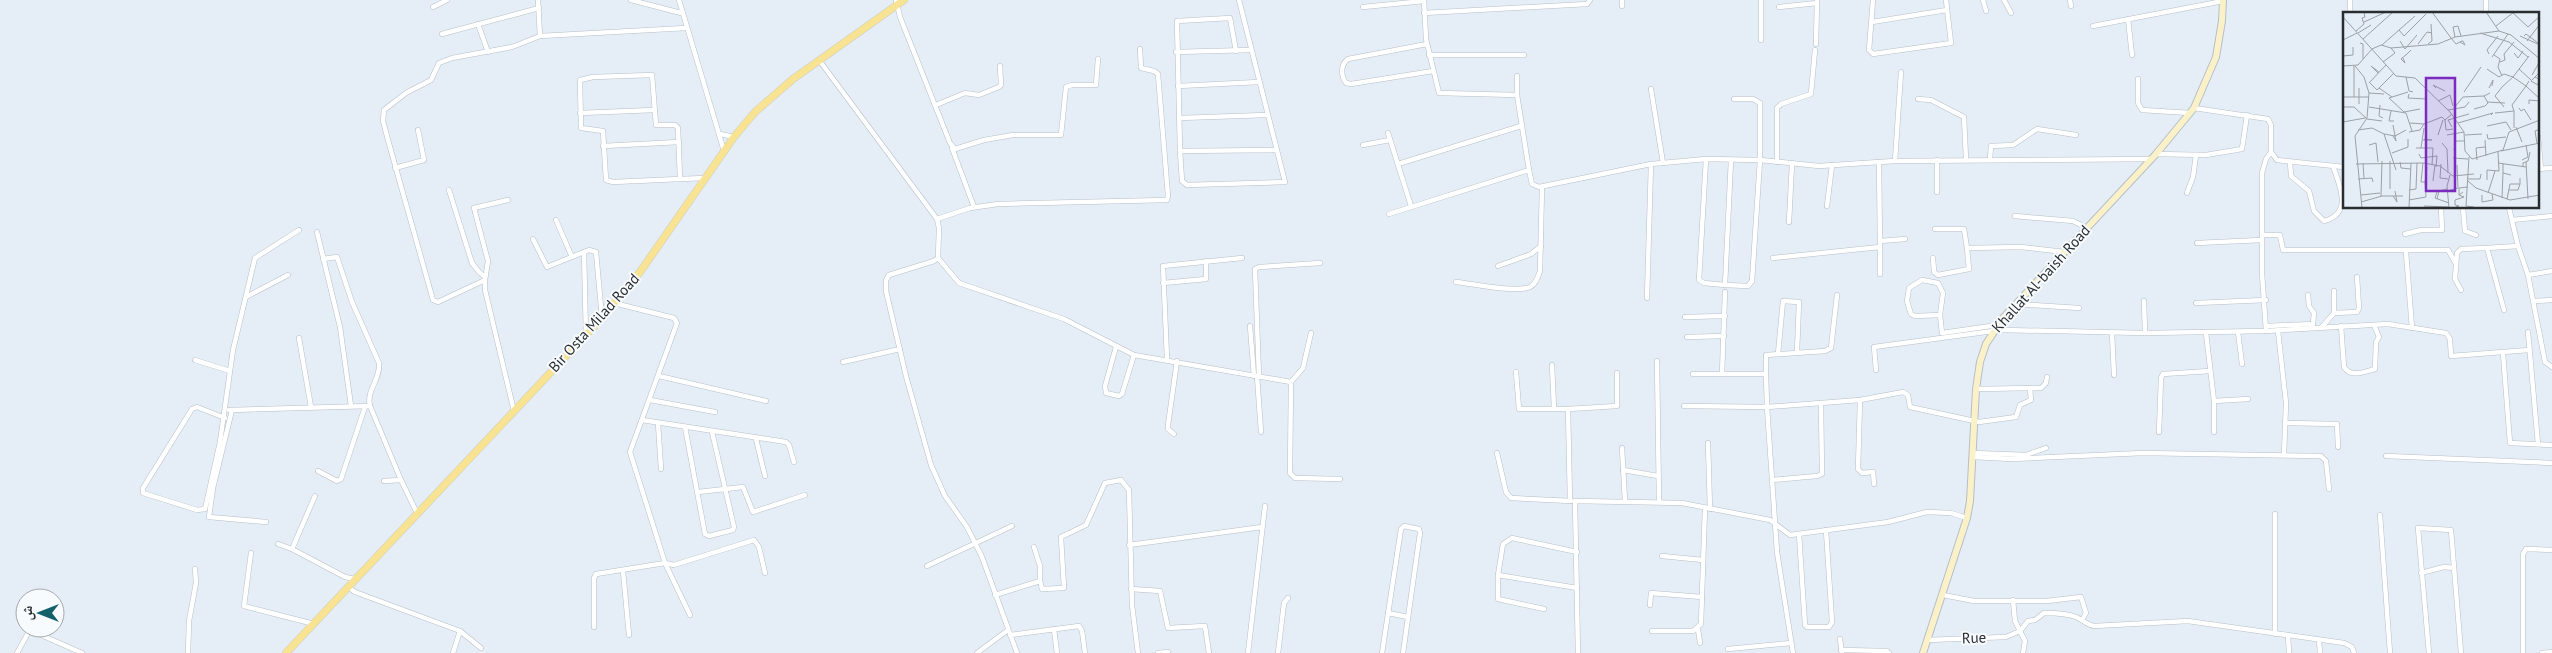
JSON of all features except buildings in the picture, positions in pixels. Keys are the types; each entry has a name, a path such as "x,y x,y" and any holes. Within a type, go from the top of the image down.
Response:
{"main road":[{"name":"Bir Osta Milad Road","path":"286,653 602,318 640,272 734,137 767,101 896,3 904,0"}],"street":[{"path":"433,6 447,0"},
{"path":"538,0 540,36"},
{"path":"631,0 681,13"},
{"path":"678,0 724,151"},
{"path":"1236,51 1232,23 1228,18 1178,20 1176,52 1180,151 1182,181 1187,184 1285,182 1266,114 1239,0"},
{"path":"1424,13 1587,4 1590,0"},
{"path":"1622,0 1622,6"},
{"path":"1761,0 1761,40"},
{"path":"1873,0 1869,50 1873,54 1950,43 1952,41 1946,0"},
{"path":"1983,0 1986,11"},
{"path":"2004,0 2011,13"},
{"path":"1363,7 1424,1 1427,44 1437,91 1440,94 1517,95"},
{"path":"2093,26 2223,1"},
{"name":"Khallat Al-baish Road","path":"1923,653 1967,518 1973,455 1976,389 1980,362 1995,329 2154,156 2192,110 2216,57 2223,1"},
{"path":"1779,6 1817,2 1816,44"},
{"path":"896,3 974,207"},
{"path":"442,34 538,8"},
{"path":"1872,22 1947,10"},
{"path":"2128,19 2132,55"},
{"path":"478,24 488,52"},
{"path":"485,278 438,302 433,300 395,168 383,121 384,110 406,92 431,80 439,63 452,58 512,47 540,36 686,28"},
{"path":"1427,44 1348,59 1343,66 1343,78 1351,84 1432,71"},
{"path":"937,219 974,207 1028,202 1166,200 1168,196 1158,74 1141,68 1140,49"},
{"path":"1176,52 1250,50"},
{"path":"1777,162 1777,108 1781,104 1812,94 1816,50"},
{"path":"1429,55 1524,55"},
{"path":"819,60 937,219 939,228 938,258 959,283 1064,319 1134,355 1167,359 1291,382"},
{"path":"952,148 959,149 984,140 1013,135 1061,135 1066,87 1072,85 1096,85 1098,60"},
{"path":"936,106 965,93 979,95 999,88 1001,85 1000,66"},
{"path":"1895,161 1901,72"},
{"path":"680,180 677,127 657,126 654,110 653,77 648,74 580,80 582,129 602,130 605,177 608,181 680,180 707,178"},
{"path":"1518,76 1517,95 1529,170 1533,185 1542,187 1651,164 1706,159 1760,160 1792,164 1832,165 1966,159 2196,155 2244,148 2247,114"},
{"path":"2138,79 2138,103 2142,110 2192,110 2247,114 2262,116 2270,122 2270,152 2262,173 2262,273 2266,300 2267,328"},
{"path":"1178,86 1259,82"},
{"path":"1651,89 1663,163"},
{"path":"1706,159 1699,280 1704,284 1748,286 1752,284 1760,160 1760,103 1753,98 1734,99"},
{"path":"1918,99 1931,100 1964,117 1966,159"},
{"path":"580,113 654,110"},
{"path":"1180,118 1266,114"},
{"path":"1398,164 1521,126"},
{"path":"1990,160 1991,146 2013,145 2037,129 2076,134"},
{"path":"395,168 424,160 418,130"},
{"path":"1388,132 1411,206"},
{"path":"720,134 734,137"},
{"path":"1363,145 1390,140"},
{"path":"603,146 679,142"},
{"path":"1180,151 1276,150"},
{"path":"2270,152 2277,160 2343,167"},
{"path":"2188,192 2193,176 2196,155"},
{"path":"1725,285 1731,160"},
{"path":"1937,160 1937,192"},
{"path":"1879,162 1880,274"},
{"path":"2290,162 2291,176 2309,191 2314,211 2324,221 2340,212 2343,203 2343,196 2333,166"},
{"path":"1647,298 1651,164"},
{"path":"1790,222 1792,164"},
{"path":"1827,206 1832,165"},
{"path":"2540,169 2552,168"},
{"path":"1389,214 1529,170"},
{"path":"1456,282 1515,288 1531,287 1540,271 1542,187"},
{"path":"449,190 472,263 485,278"},
{"path":"508,200 474,208 488,261 485,290 514,411"},
{"path":"2405,234 2442,230 2440,209"},
{"path":"2463,209 2465,231 2476,235"},
{"path":"2510,209 2518,246 2528,275 2534,301 2545,362 2552,367"},
{"path":"2014,216 2073,221 2087,228"},
{"path":"2512,220 2552,216"},
{"path":"556,220 572,257"},
{"path":"1933,258 1936,274 1969,269 1964,229 1935,229"},
{"path":"224,418 197,407 192,409 143,488 143,494 197,510 205,509 224,418 230,371 256,256 299,230"},
{"path":"316,232 340,327 351,406"},
{"path":"2197,243 2280,235 2283,250 2406,252 2448,250 2455,262"},
{"path":"533,239 546,267 584,252 592,250 597,254 602,318"},
{"path":"1880,241 1905,239"},
{"path":"1498,266 1531,254 1541,246"},
{"path":"2461,290 2455,282 2455,255 2461,249 2518,246"},
{"path":"1773,258 1880,247"},
{"path":"1967,248 2021,247 2064,252"},
{"path":"2487,248 2504,310"},
{"path":"584,252 586,335"},
{"path":"2406,252 2412,328"},
{"path":"318,471 337,481 342,479 367,407 369,396 380,371 379,363 352,302 337,257 323,259"},
{"path":"938,258 934,261 892,274 886,280 888,300 932,465 945,496 975,541 1017,653"},
{"path":"1167,359 1162,269 1164,265 1242,258"},
{"path":"1163,283 1206,279 1206,261"},
{"path":"1261,432 1257,376 1255,269 1259,267 1320,263"},
{"path":"2528,275 2552,271"},
{"path":"246,297 288,275"},
{"path":"2334,313 2357,312 2359,308 2357,277"},
{"path":"1940,315 1913,316 1907,301 1909,288 1922,280 1939,284 1943,293 1940,315 1942,332 1995,329 2112,333 2238,332 2313,324 2314,313 2308,306 2308,295"},
{"path":"2321,328 2334,313 2334,291"},
{"path":"1722,374 1725,292"},
{"path":"1793,653 1776,539 1767,408 1766,356 1824,351 1832,346 1837,295"},
{"path":"2196,303 2266,300"},
{"path":"2534,301 2552,300"},
{"path":"1778,354 1783,301 1799,302 1798,352"},
{"path":"2144,301 2145,333"},
{"path":"614,303 674,318 676,321 676,327 630,454 647,500 665,563 690,616"},
{"path":"2016,304 2079,308"},
{"path":"1686,317 1724,316"},
{"path":"2267,328 2278,331 2374,325 2438,331 2448,335 2452,356 2529,350"},
{"path":"2342,326 2344,367 2347,372 2354,374 2375,369 2376,342 2379,336 2374,325"},
{"path":"1250,326 1257,376"},
{"path":"1876,370 1874,347 1995,329"},
{"path":"2278,331 2285,384 2286,423 2284,455"},
{"path":"2238,332 2242,364"},
{"path":"2528,332 2538,444"},
{"path":"1310,333 1303,368 1291,382 1291,476 1340,479"},
{"path":"2112,333 2114,375"},
{"path":"2206,333 2214,401 2214,432"},
{"path":"1687,337 1724,336"},
{"path":"299,338 311,407"},
{"path":"1116,346 1105,386 1106,393 1121,395 1134,355"},
{"path":"843,362 900,348"},
{"path":"2503,353 2510,443 2552,445"},
{"path":"195,360 230,371"},
{"path":"1657,361 1659,501"},
{"path":"1174,434 1168,429 1168,425 1178,362"},
{"path":"1552,365 1554,409"},
{"path":"2159,432 2161,378 2164,374 2210,371"},
{"path":"1516,372 1519,409 1617,406 1616,373"},
{"path":"1693,374 1766,374"},
{"path":"659,376 766,401"},
{"path":"1976,389 2045,386 2047,376"},
{"path":"1684,406 1767,408 1860,400 1903,392 1908,395 1910,407 1984,422 2016,417 2020,405 2031,400 2030,388"},
{"path":"2214,401 2248,399"},
{"path":"650,400 715,412"},
{"path":"1860,400 1858,469 1862,473 1873,472 1874,484"},
{"path":"1773,480 1822,474 1821,404"},
{"path":"225,411 311,407 367,407"},
{"path":"367,407 417,513"},
{"path":"1568,409 1572,500 1577,552 1578,653"},
{"path":"232,410 213,488 209,517 266,522"},
{"path":"642,420 788,444 794,462"},
{"path":"658,423 662,469"},
{"path":"2286,423 2336,424 2338,447"},
{"path":"685,427 705,534 708,536 734,529 712,432"},
{"path":"756,439 765,476"},
{"path":"1700,643 1698,629 1701,623 1707,508 1708,443"},
{"path":"1622,448 1625,501"},
{"path":"1973,455 2026,455 2046,448"},
{"path":"1973,455 2012,460 2143,453 2324,457 2329,489"},
{"path":"1497,454 1505,489 1510,498 1659,501 1707,508 1775,522 1788,534"},
{"path":"2386,456 2552,463"},
{"path":"1623,470 1658,476"},
{"path":"384,481 400,480"},
{"path":"1034,547 1040,566 1042,589 1064,588 1061,537 1086,525 1105,483 1122,480 1129,490 1131,589 1138,653"},
{"path":"698,492 726,488 744,488 753,512 805,495"},
{"path":"292,549 315,496"},
{"path":"1248,653 1265,506"},
{"path":"1776,539 1788,534 1888,522 1927,512 1951,513 1967,518"},
{"path":"2274,634 2275,514"},
{"path":"2380,515 2390,653"},
{"path":"927,566 975,541 1012,526"},
{"path":"1382,653 1401,529 1402,526 1406,526 1419,530 1420,533 1403,653"},
{"path":"1129,545 1262,527"},
{"path":"2429,653 2418,528 2450,530 2461,653"},
{"path":"1798,534 1805,625 1807,627 1826,627 1832,622 1826,530"},
{"path":"1544,609 1498,599 1498,575 1502,547 1510,539 1577,552"},
{"path":"594,627 595,576 665,563 671,566 689,562 754,540 759,547 765,573"},
{"path":"278,544 292,549 345,577 356,580"},
{"path":"2523,653 2523,554 2526,549 2552,550"},
{"path":"251,553 244,606 314,624"},
{"path":"1662,556 1703,560"},
{"path":"2421,573 2444,567 2454,568"},
{"path":"188,653 189,621 196,583 195,569"},
{"path":"624,571 629,634"},
{"path":"1498,575 1577,588"},
{"path":"995,595 1040,581"},
{"path":"348,587 355,592 460,631 481,648"},
{"path":"1131,589 1160,591 1168,628 1205,626 1210,653"},
{"path":"1650,605 1652,593 1702,597"},
{"path":"1943,595 1974,601 2047,601 2081,597 2086,613 2082,620"},
{"path":"1278,653 1284,603 1288,598"},
{"path":"2013,600 2015,621 2026,646 2023,653"},
{"path":"1388,613 1408,617"},
{"path":"2020,631 2028,622 2035,620 2044,613 2073,616 2088,625 2094,626 2188,621 2348,644 2354,653"},
{"path":"977,653 1009,632 1075,626 1081,627 1085,653"},
{"path":"1054,629 1057,653"},
{"path":"1652,631 1688,632 1698,629"},
{"path":"18,653 28,633 32,631 82,653"},
{"path":"453,653 460,631"},
{"name":"Rue","path":"1927,640 2006,637 2020,631"},
{"path":"2288,635 2290,653"},
{"path":"1840,639 1842,651 1888,651 1889,653"},
{"path":"2319,640 2320,653"},
{"path":"1728,649 1791,643"},
{"path":"1158,653 1168,652"},
{"path":"2542,653 2552,652"}]}
